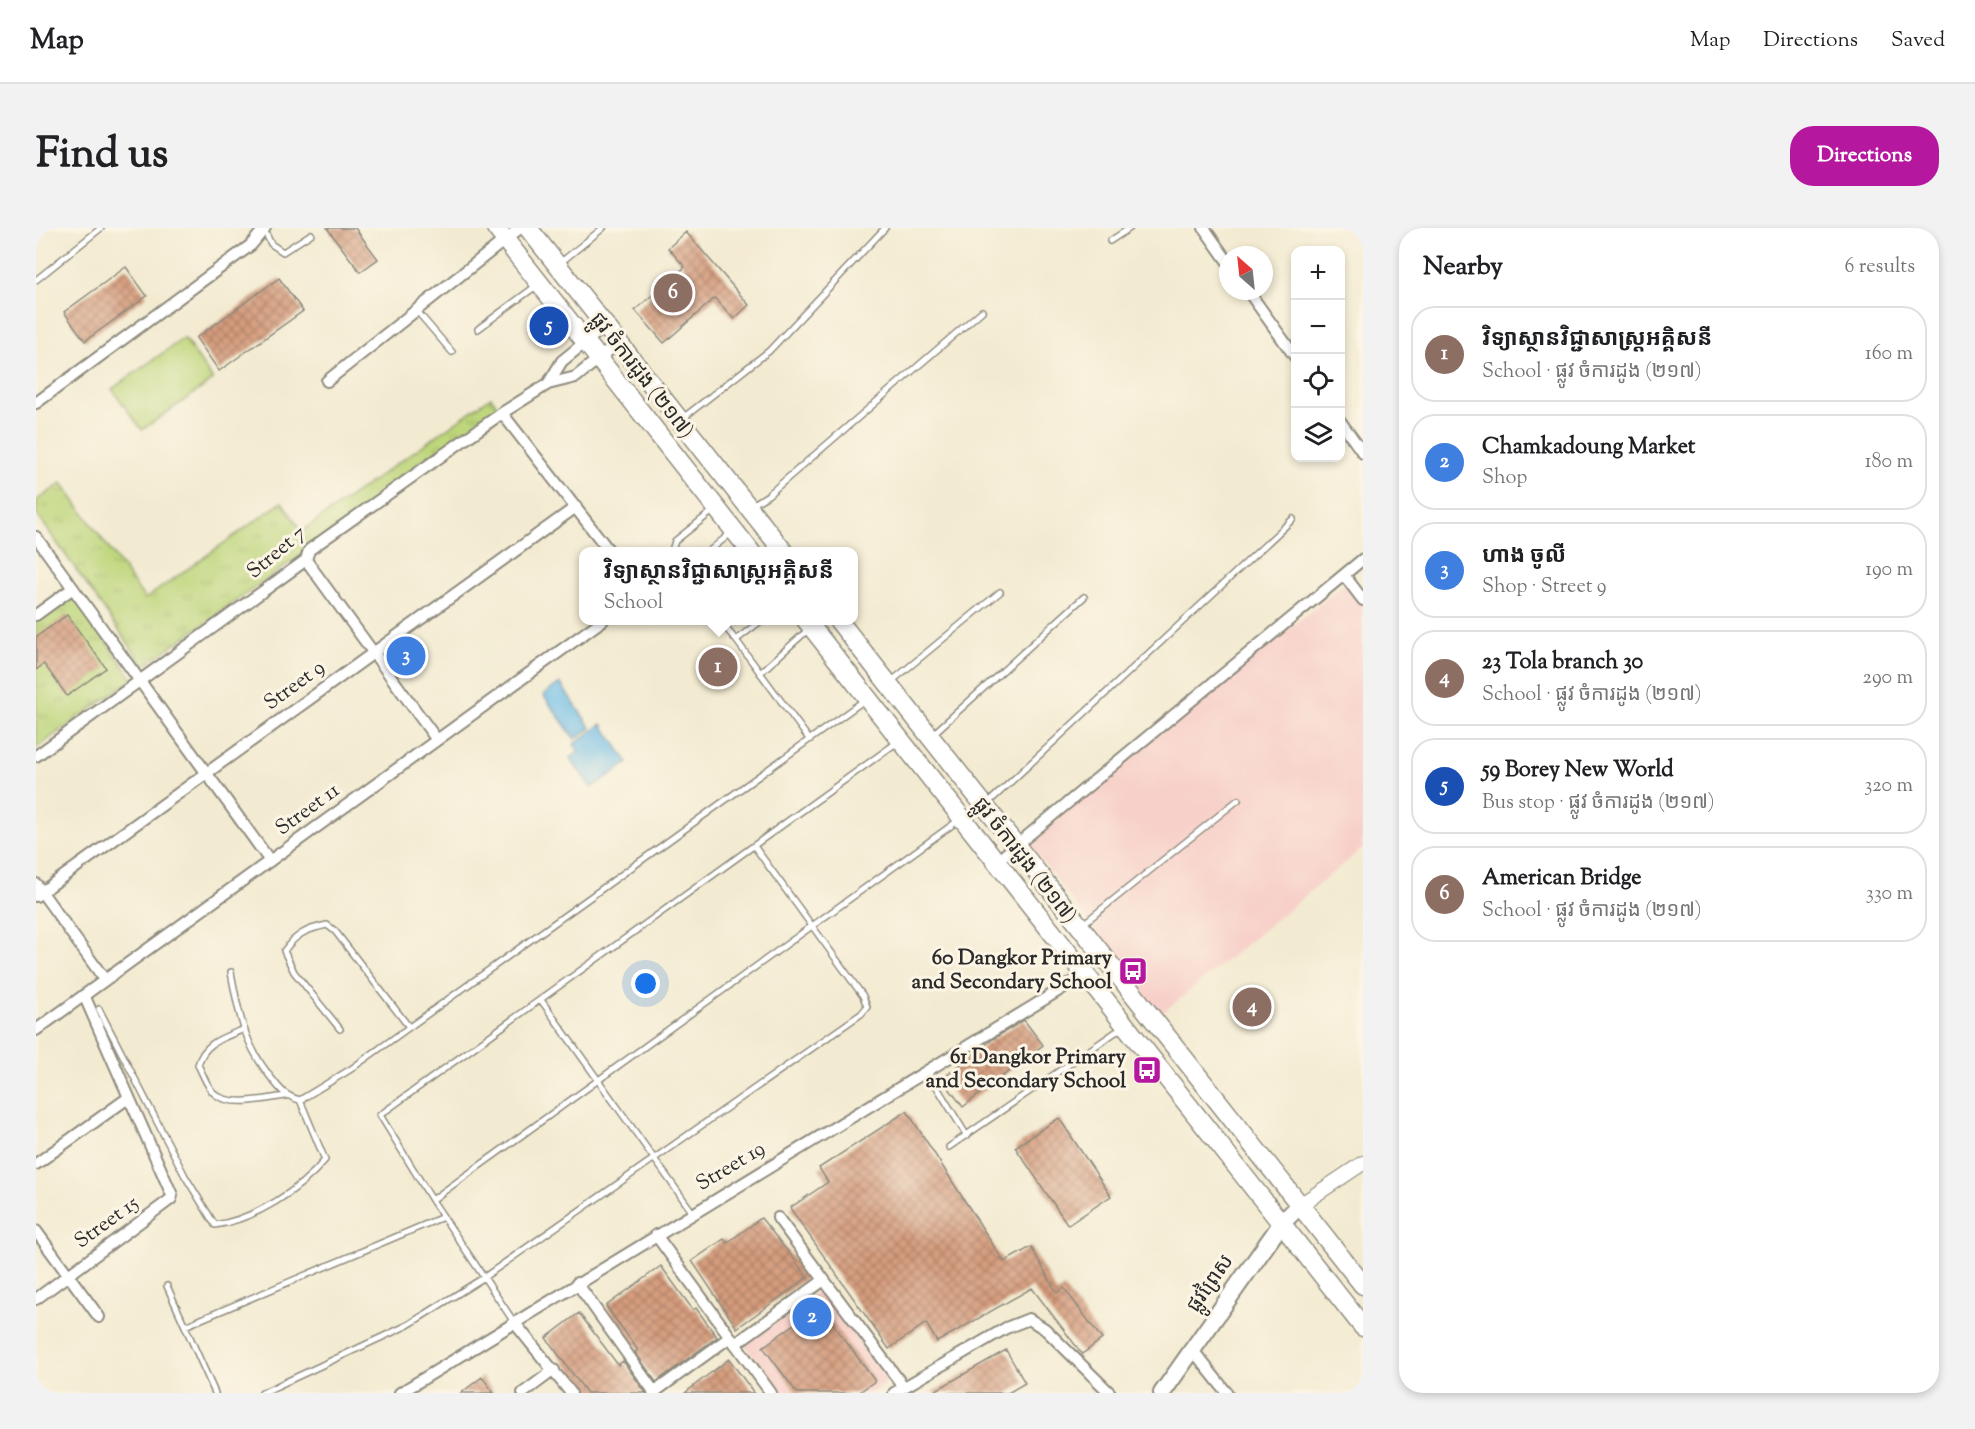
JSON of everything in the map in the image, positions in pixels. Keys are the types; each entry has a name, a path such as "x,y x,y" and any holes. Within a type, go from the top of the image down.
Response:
{"main road":[{"name":"ផ្លូវ ចំការដូង (២១៧)","path":"528,228 780,547"},
{"name":"ផ្លូវ ចំការដូង (២១៧)","path":"501,234 747,547"},
{"name":"ផ្លូវ ចំការដូង (២១៧)","path":"809,625 1363,1327"},
{"name":"ផ្លូវ ចំការដូង (២១៧)","path":"841,625 1363,1285"},
{"name":"ផ្លូវព្រៃស","path":"1162,1393 1281,1224 1300,1204"}],"street":[{"path":"327,381 416,310 501,234 520,228"},
{"path":"1204,228 1219,249"},
{"path":"36,403 251,245 265,229"},
{"path":"1254,300 1293,354"},
{"name":"Street 7","path":"548,384 562,361 605,326"},
{"name":"Street 7","path":"36,756 306,560 309,550 502,413 548,384 576,377 618,342"},
{"path":"502,413 606,547"},
{"path":"1345,427 1363,453"},
{"name":"Street 9","path":"38,891 207,773 576,507"},
{"path":"36,537 270,861"},
{"path":"996,862 1363,559"},
{"path":"306,560 437,740"},
{"path":"1344,575 1363,600"},
{"path":"36,615 73,588"},
{"name":"Street 11","path":"36,1030 597,625"},
{"path":"38,891 105,980"},
{"name":"Street 19","path":"400,1393 1084,975"},
{"path":"36,1164 128,1098 84,995"},
{"name":"Street 15","path":"36,1299 171,1200 172,1195 128,1098"},
{"path":"1300,1204 1363,1163"},
{"path":"778,1218 824,1280 899,1390 1006,1328 1029,1319 1045,1329 1110,1393"},
{"path":"36,1231 99,1317"},
{"path":"656,1235 771,1393"},
{"path":"577,1283 654,1393 824,1280"},
{"path":"514,1322 571,1393"},
{"path":"1192,1349 1227,1393"},
{"path":"523,1393 554,1370"}],"lane":[{"path":"36,280 101,228"},
{"path":"557,265 603,228"},
{"path":"680,420 769,351 885,228"},
{"path":"1110,241 1130,228"},
{"path":"265,229 271,244 284,252 311,234"},
{"path":"478,329 540,283"},
{"path":"416,310 452,352"},
{"path":"749,508 768,495 982,311"},
{"path":"673,547 675,540 717,508"},
{"path":"984,806 1293,519"},
{"path":"714,547 735,530"},
{"path":"888,684 1000,592"},
{"path":"930,737 1084,597"},
{"path":"723,625 809,739"},
{"path":"736,640 757,625"},
{"path":"760,673 807,625"},
{"path":"242,1030 211,1044 201,1054 198,1065 214,1094 224,1099 248,1101 286,1096 300,1100 351,1069 867,698"},
{"path":"514,1322 432,1200 381,1115 901,741"},
{"path":"1080,927 1238,800"},
{"path":"432,1200 962,818"},
{"path":"262,1393 408,1325 483,1278 861,1014 867,1007 863,996 754,846"},
{"path":"340,1029 294,972 284,951 294,937 307,929 327,925 335,932 409,1027"},
{"path":"231,972 242,1030 257,1059 286,1096"},
{"path":"541,1000 693,1213"},
{"path":"99,1009 185,1176 215,1225 237,1222 278,1199 325,1160 300,1100"},
{"path":"949,1147 1124,1027"},
{"path":"927,1071 967,1136"},
{"path":"185,1326 443,1217"},
{"path":"167,1286 215,1393"}],"shaded area":[{"path":"1346,583 1363,604 1363,848 1160,1015 1026,840"},
{"path":"820,1289 888,1381 871,1393 780,1393 745,1345"}],"green space":[{"path":"184,338 213,380 142,430 112,389"},
{"path":"491,397 502,413 144,666 36,513 36,501 62,483 145,599 282,502 302,531"},
{"path":"73,594 133,679 36,748 36,620"}],"water":[{"path":"560,683 591,728 575,739 543,695"},
{"path":"602,724 628,763 591,788 570,758 579,752 574,744"}],"building":[{"path":"327,228 355,228 378,259 360,272"},
{"path":"686,232 749,305 734,319 715,298 664,343 635,310 685,267 668,248"},
{"path":"126,267 147,296 85,341 64,312"},
{"path":"279,278 303,311 219,371 196,338"},
{"path":"67,615 106,668 67,696 44,664 36,670 36,637"},
{"path":"1024,1020 1043,1045 963,1107 942,1079 993,1039"},
{"path":"907,1111 1004,1262 1031,1247 1057,1293 1064,1288 1102,1339 1082,1354 1032,1288 937,1342 926,1323 889,1349 790,1208 828,1182 819,1168"},
{"path":"1059,1118 1111,1196 1068,1225 1015,1147"},
{"path":"761,1218 808,1277 737,1328 692,1261 724,1239 727,1243"},
{"path":"661,1266 693,1310 696,1308 717,1337 656,1382 635,1352 638,1350 606,1306"},
{"path":"820,1306 875,1381 858,1393 797,1393 763,1347"},
{"path":"579,1313 618,1365 623,1361 646,1393 587,1393 546,1338"},
{"path":"1006,1350 1025,1383 1008,1393 931,1393"},
{"path":"729,1359 754,1393 685,1393 700,1381"},
{"path":"482,1377 494,1393 461,1393"}],"place":[{"name":"American Bridge","path":"673,293"},
{"name":"59 Borey New World","path":"549,326"},
{"name":"ហាង ចូលី","path":"406,656"},
{"name":"វិទ្យាស្ថានវិជ្ជាសាស្រ្តអគ្គិសនី","path":"718,667"},
{"name":"60 Dangkor Primary and Secondary School","path":"1133,971"},
{"name":"23 Tola branch 30","path":"1252,1007"},
{"name":"61 Dangkor Primary and Secondary School","path":"1147,1070"},
{"name":"Chamkadoung Market","path":"812,1317"}]}
